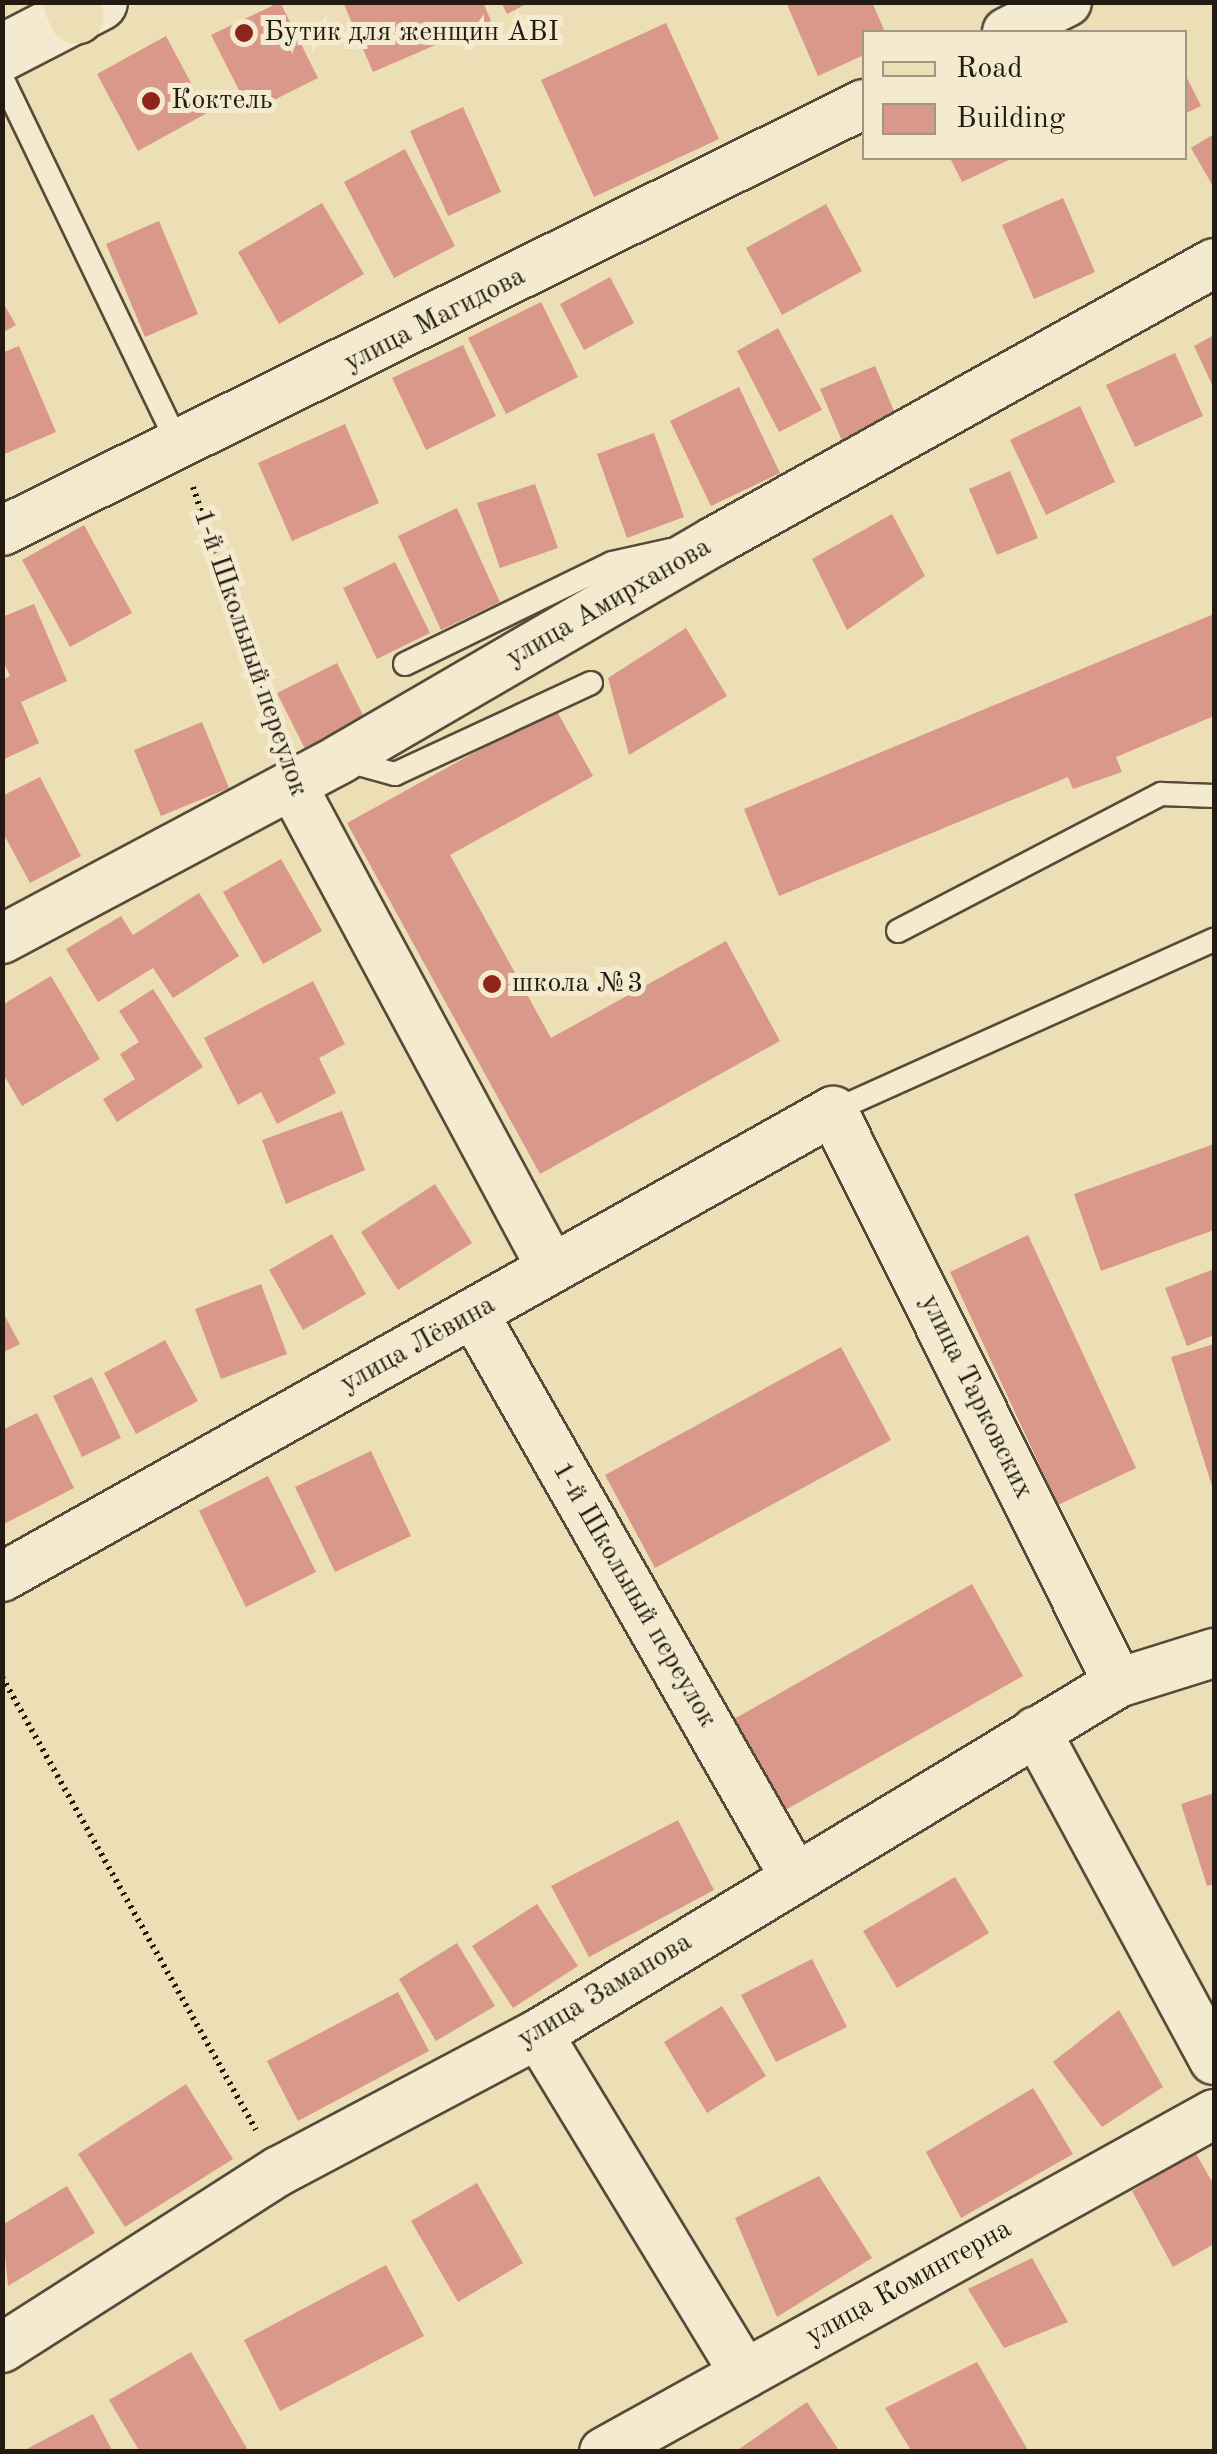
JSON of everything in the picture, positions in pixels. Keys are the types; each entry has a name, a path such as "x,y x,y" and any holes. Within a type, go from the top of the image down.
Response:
{"main road":[{"path":"2,12 19,2"},
{"path":"2,52 82,7"}],"street":[{"path":"1011,30 1067,2"},
{"name":"улица Магидова","path":"2,531 180,448 862,105"},
{"name":"улица Амирханова","path":"2,940 340,760 714,542 1214,264"},
{"name":"1-й Школьный переулок","path":"292,785 552,1269"},
{"name":"улица Лёвина","path":"2,1576 833,1112"},
{"name":"улица Тарковских","path":"833,1112 1118,1683"},
{"name":"1-й Школьный переулок","path":"474,1314 794,1876"},
{"name":"улица Заманова","path":"2,2348 278,2171 538,2034 1118,1683 1214,1653"},
{"path":"1036,1731 1214,2060"},
{"path":"538,2034 745,2374"},
{"name":"улица Коминтерна","path":"604,2452 1214,2114"}],"lane":[{"path":"2,78 180,448"},
{"path":"405,664 612,562 714,542"},
{"path":"340,760 395,774 592,683"},
{"path":"898,930 1160,794 1214,796"},
{"path":"833,1112 1214,940"}],"path":[{"name":"1-й Школьный переулок","path":"180,448 292,785"},
{"path":"2,1678 278,2171"}],"building":[{"path":"280,2 318,78 250,112 211,35"},
{"path":"343,2 483,2 491,21 373,72"},
{"path":"501,2 530,2 507,14"},
{"path":"786,2 872,2 884,30 862,30 862,56 818,76"},
{"path":"666,23 719,139 594,197 541,80"},
{"path":"166,36 207,113 138,151 97,74"},
{"path":"1187,78 1201,106 1187,113"},
{"path":"463,107 501,192 448,216 410,131"},
{"path":"1214,134 1214,188 1191,148"},
{"path":"405,149 455,246 394,278 344,182"},
{"path":"951,160 1009,160 962,182"},
{"path":"1063,198 1095,272 1034,299 1002,225"},
{"path":"322,203 364,274 279,324 238,252"},
{"path":"826,204 862,271 782,315 746,248"},
{"path":"159,221 198,314 145,337 106,244"},
{"path":"610,277 634,323 584,350 560,304"},
{"path":"2,301 16,325 2,333"},
{"path":"541,302 578,377 506,414 468,338"},
{"path":"778,328 822,410 779,432 737,351"},
{"path":"1214,335 1214,389 1194,346"},
{"path":"463,345 496,416 426,450 392,378"},
{"path":"19,346 56,432 2,455 2,353"},
{"path":"1175,353 1203,416 1135,447 1106,385"},
{"path":"875,366 897,418 842,441 820,389"},
{"path":"739,387 780,473 711,506 670,421"},
{"path":"1080,406 1115,482 1046,515 1010,440"},
{"path":"345,424 379,503 292,541 258,463"},
{"path":"654,433 684,517 627,538 597,454"},
{"path":"1010,471 1038,538 997,555 969,489"},
{"path":"535,484 558,548 500,568 477,503"},
{"path":"457,508 500,602 441,630 398,536"},
{"path":"892,514 925,576 847,630 812,559"},
{"path":"84,525 132,613 70,647 22,560"},
{"path":"395,562 430,633 377,659 343,588"},
{"path":"34,604 67,681 21,702 39,743 2,760 2,680 10,676 2,659 2,617"},
{"path":"1214,614 1214,716 1116,757 1122,772 1073,789 1068,777 779,896 744,809"},
{"path":"686,628 727,696 629,755 608,678"},
{"path":"337,663 365,719 305,749 277,693"},
{"path":"555,708 593,776 450,855 551,1038 726,941 780,1041 540,1174 347,823"},
{"path":"202,722 229,788 161,816 134,750"},
{"path":"40,777 81,856 30,883 2,831 2,796"},
{"path":"281,859 322,931 263,964 223,892"},
{"path":"199,893 239,956 173,998 153,968 98,1002 66,949 121,916 133,935"},
{"path":"51,976 100,1059 22,1106 2,1072 2,1005"},
{"path":"313,981 345,1044 319,1058 336,1093 277,1124 261,1092 238,1105 204,1038"},
{"path":"153,989 203,1067 117,1122 103,1099 135,1079 120,1054 139,1042 119,1011"},
{"path":"342,1111 365,1170 286,1204 262,1140"},
{"path":"1214,1144 1214,1230 1101,1271 1074,1194"},
{"path":"435,1184 472,1243 398,1290 361,1232"},
{"path":"332,1234 366,1294 303,1330 269,1270"},
{"path":"1028,1235 1136,1468 1058,1505 950,1272"},
{"path":"1214,1269 1214,1335 1187,1346 1165,1288"},
{"path":"261,1284 287,1354 221,1379 195,1309"},
{"path":"2,1311 20,1344 2,1353"},
{"path":"165,1340 198,1401 136,1434 104,1373"},
{"path":"1214,1344 1214,1492 1171,1357"},
{"path":"841,1347 891,1440 655,1568 605,1475"},
{"path":"92,1377 121,1438 82,1457 53,1396"},
{"path":"37,1413 74,1488 2,1525 2,1430"},
{"path":"371,1451 411,1536 335,1572 295,1487"},
{"path":"268,1476 316,1572 246,1607 199,1511"},
{"path":"972,1584 1023,1676 780,1813 729,1722"},
{"path":"1214,1793 1214,1884 1207,1886 1181,1804"},
{"path":"678,1820 714,1890 589,1957 551,1886"},
{"path":"955,1877 989,1933 897,1988 863,1931"},
{"path":"537,1904 578,1966 513,2008 472,1946"},
{"path":"457,1943 495,2006 436,2041 399,1979"},
{"path":"812,1959 847,2027 776,2062 741,1995"},
{"path":"398,1992 429,2051 298,2121 267,2061"},
{"path":"722,2006 766,2076 707,2113 664,2042"},
{"path":"1119,2010 1163,2087 1102,2127 1053,2062"},
{"path":"186,2084 233,2159 125,2227 78,2154"},
{"path":"1033,2088 1073,2154 961,2218 926,2152"},
{"path":"1195,2152 1214,2185 1214,2244 1173,2267 1132,2191"},
{"path":"819,2176 872,2258 777,2317 735,2218"},
{"path":"477,2183 523,2263 458,2302 411,2221"},
{"path":"67,2186 95,2233 8,2286 2,2225"},
{"path":"1032,2258 1068,2322 1004,2348 968,2289"},
{"path":"386,2265 424,2336 280,2411 244,2340"},
{"path":"191,2352 249,2452 140,2452 109,2400"},
{"path":"977,2362 1029,2452 912,2452 885,2408"},
{"path":"807,2402 840,2452 741,2452 739,2449"},
{"path":"93,2414 113,2452 21,2452"}],"place":[{"name":"Бутик для женщин ABI","path":"244,33"},
{"name":"Коктель","path":"151,101"},
{"name":"школа №3","path":"492,984"}]}
